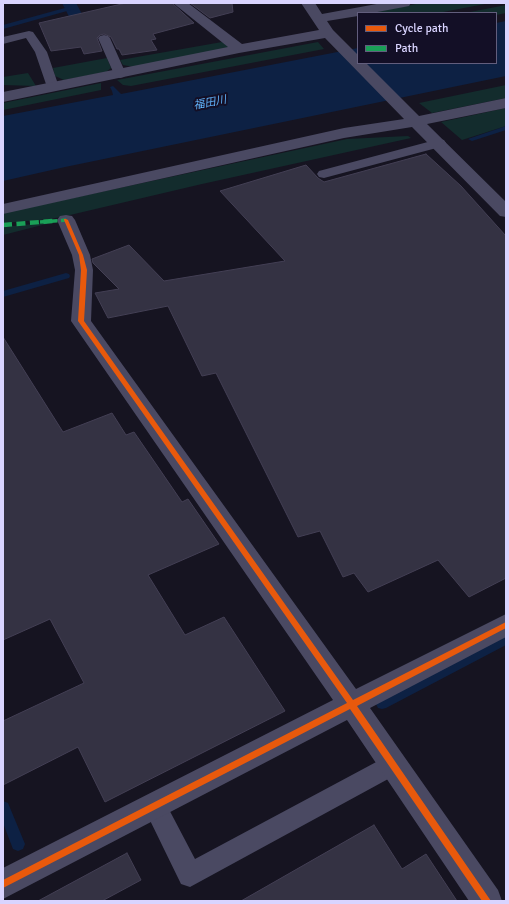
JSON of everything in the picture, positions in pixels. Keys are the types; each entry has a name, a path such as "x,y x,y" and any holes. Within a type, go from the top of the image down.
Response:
{"street":[{"path":"180,3 239,49"},
{"path":"308,3 328,34 357,62"},
{"path":"318,19 404,3"},
{"path":"3,97 239,49 328,34"},
{"path":"359,64 504,207"},
{"path":"3,89 36,90"},
{"path":"3,209 413,117 506,103"},
{"path":"66,220 81,255 84,270 81,321 352,705 487,901"},
{"path":"3,884 506,625"}],"lane":[{"path":"3,41 29,34 41,52 53,87"},
{"path":"104,38 120,74"},
{"path":"324,174 439,143"},
{"path":"155,806 190,875 393,764"}],"green space":[{"path":"421,3 490,3 443,12 374,12"},
{"path":"506,5 506,13 497,15 497,12 470,12"},
{"path":"222,42 231,48 134,67 123,65 120,60"},
{"path":"318,42 324,49 131,86 123,85 117,80"},
{"path":"107,58 111,68 106,72 64,80 55,76 53,68"},
{"path":"28,73 36,86 3,85 3,77"},
{"path":"101,83 101,90 3,110 3,103"},
{"path":"506,85 506,98 432,113 419,103"},
{"path":"506,108 506,126 462,140 441,122"},
{"path":"408,136 411,138 70,215 51,219 3,223 3,213 347,139"},
{"path":"54,222 3,235 3,227"}],"water":[{"path":"62,3 76,3 93,34 79,36"},
{"name":"福田川","path":"506,21 506,76 3,181 3,116 113,95 110,87 113,86 121,94 357,48 357,64 497,64 497,23"}],"building":[{"path":"126,3 172,3 194,23 153,34 156,39 151,40 157,50 122,55 111,37 104,34 97,38 102,51 84,54 81,47 51,51 39,23"},
{"path":"190,3 232,3 233,12 210,18"},
{"path":"426,154 461,186 506,236 506,578 469,597 438,560 368,592 354,573 343,577 320,531 298,537 216,373 202,376 168,306 108,318 95,293 119,289 93,263 92,259 129,245 164,281 285,261 220,191 306,165 318,178 324,182"},
{"path":"3,337 63,432 112,413 126,435 134,432 182,502 188,499 219,544 148,575 185,635 224,617 285,711 105,802 78,747 3,785 3,721 84,683 50,619 3,640"},
{"path":"374,825 402,869 426,854 457,901 241,901"},
{"path":"127,853 141,880 102,901 38,901"}],"waterway":[{"path":"3,27 72,8"},
{"path":"472,139 506,128"},
{"path":"3,294 66,276"},
{"path":"382,704 506,639"},
{"path":"3,807 18,844"}],"marked path":[{"path":"3,225 66,220"}],"cycle path":[{"path":"66,220 81,255 84,270 81,321 352,705 487,901"},
{"path":"3,884 506,625"}]}
